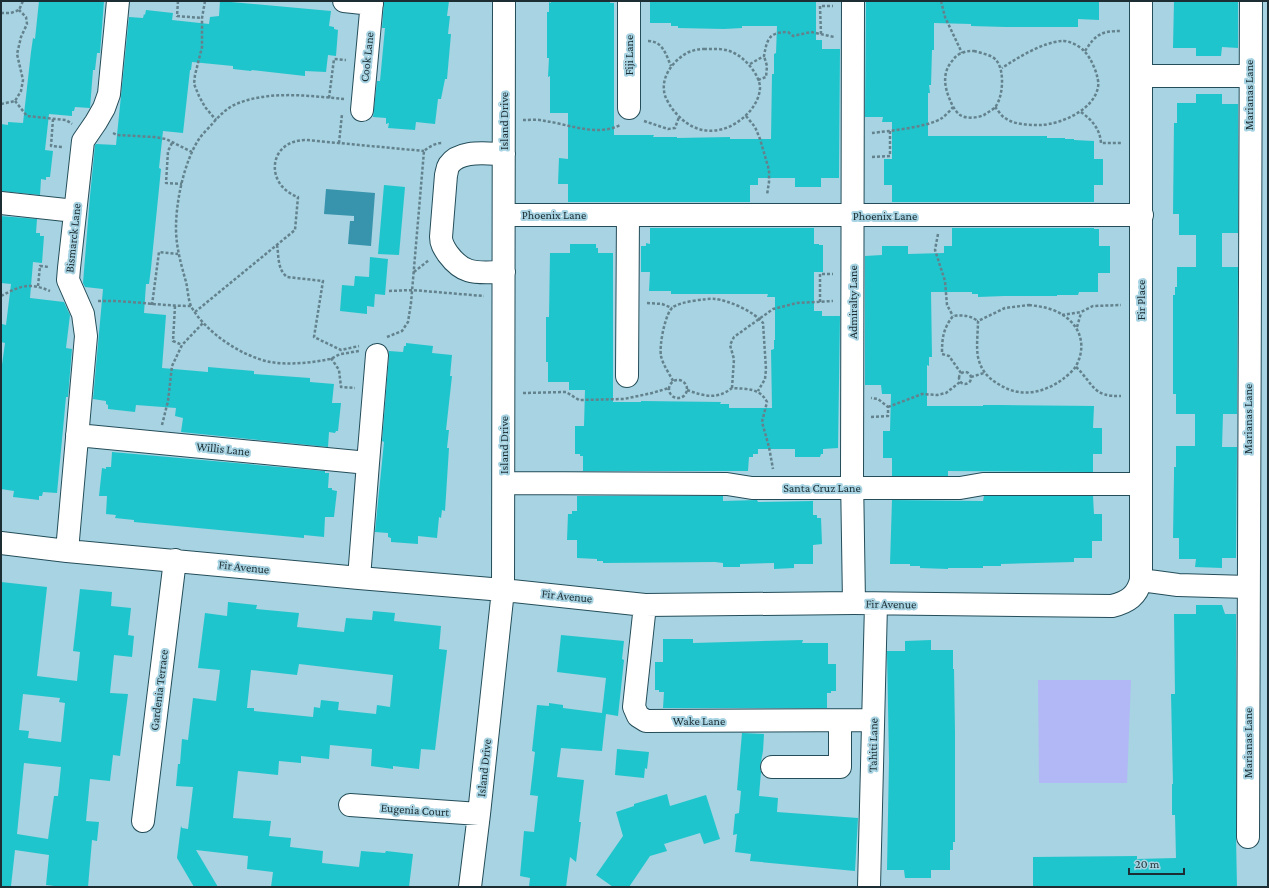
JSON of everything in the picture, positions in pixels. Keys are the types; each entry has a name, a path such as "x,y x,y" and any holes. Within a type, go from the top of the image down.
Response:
{"street":[{"name":"Bismarck Lane","path":"67,551 86,336 83,314 68,280 83,140 104,108 109,94 118,1"},
{"name":"Cook Lane","path":"344,1 372,2 366,62 356,103"},
{"name":"Island Drive","path":"470,887 503,590 504,1"},
{"name":"Fiji Lane","path":"629,1 631,117"},
{"name":"Fir Place","path":"1137,588 1140,484 1142,215 1141,1"},
{"name":"Marianas Lane","path":"1248,837 1249,76 1251,1"},
{"name":"Admiralty Lane","path":"853,3 854,216 852,488 854,603"},
{"path":"1141,76 1249,76"},
{"path":"504,154 465,155 449,165 446,175 441,237 441,242 453,261 465,270 472,272 504,272"},
{"path":"1,203 75,211"},
{"name":"Phoenix Lane","path":"504,215 1142,215"},
{"path":"627,376 628,215"},
{"path":"359,578 374,389 373,347"},
{"name":"Willis Lane","path":"78,435 368,463"},
{"name":"Santa Cruz Lane","path":"504,483 727,484 752,488 960,488 983,484 1140,484"},
{"name":"Fir Avenue","path":"1,543 67,551 503,590 645,605 854,603 1112,606 1124,602 1137,588"},
{"name":"Gardenia Terrace","path":"142,821 175,560"},
{"path":"1137,588 1178,585 1248,587"},
{"name":"Tahiti Lane","path":"869,887 876,604"},
{"name":"Wake Lane","path":"645,605 634,707 638,716 646,721 874,720"},
{"path":"772,767 840,767 840,721"},
{"name":"Eugenia Court","path":"350,805 479,814"}],"path":[{"path":"19,10 22,1"},
{"path":"178,1 177,16 202,18"},
{"path":"205,1 202,18 202,46 194,84 205,107 216,120"},
{"path":"941,1 945,17 962,53"},
{"path":"821,34 820,6 853,3"},
{"path":"1,13 11,13 19,10"},
{"path":"1,104 15,101 21,91 23,80 17,54 21,37 27,24 26,18 19,10"},
{"path":"1085,51 1092,40 1099,34 1105,32 1141,31"},
{"path":"758,80 766,77 767,66 764,56 766,44 769,37 774,34 788,32 793,36 811,32 831,37 853,37"},
{"path":"995,107 1004,118 1022,124 1044,125 1057,122 1081,112 1088,106 1098,87 1098,77 1085,51 1074,44 1063,40 1043,46 1022,55 1002,68"},
{"path":"629,41 653,41 658,43 662,47 671,66"},
{"path":"704,49 726,50 735,53 750,64 758,80 760,87 759,92 754,106 746,116 730,126 710,131 692,127 679,117 666,100 664,83 671,66 691,51 704,49"},
{"path":"974,51 983,53 995,59 1002,68 1001,96 992,111 975,117 960,115 953,107 945,85 944,77 946,69 950,63 962,53 974,51"},
{"path":"750,64 764,56"},
{"path":"329,98 334,59 366,62"},
{"path":"339,143 356,103 296,94 254,99 236,104 224,111 200,138 192,152 182,184 176,228 178,254 189,293 191,306 203,323 229,344 256,358 270,362 308,363 331,358 340,354 368,349 402,331 408,322 412,290 424,151"},
{"path":"854,135 913,127 941,119 953,107"},
{"path":"1081,112 1094,123 1098,129 1101,143 1141,143"},
{"path":"746,116 755,127 769,170 765,216"},
{"path":"504,120 546,121 565,126 596,129 615,127 631,117 668,129 675,128 679,117"},
{"path":"53,119 51,146 82,149"},
{"path":"854,157 890,156 890,130"},
{"path":"195,312 295,230 298,197 282,188 274,169 275,159 281,150 288,144 297,140 424,151 438,143 445,144"},
{"path":"172,143 168,151 166,183 182,184"},
{"path":"942,216 935,250 945,281 947,305 952,316"},
{"path":"277,244 279,266 287,277 323,281 314,337 341,350 373,347"},
{"path":"152,305 159,252 178,254"},
{"path":"820,302 820,274 853,274"},
{"path":"389,291 412,290 470,296 504,297"},
{"path":"673,380 664,365 661,354 664,328 672,308 680,302 715,299 751,312 760,318 763,323 766,369 765,379 758,391"},
{"path":"732,388 734,359 730,345 734,337 760,318 773,309 797,303 853,300"},
{"path":"628,302 662,304 672,308"},
{"path":"1028,305 1042,306 1054,310 1072,322 1076,328 1081,347 1076,367 1056,384 1044,390 1032,393 1015,392 998,384 984,373 978,358 978,321 1005,308 1028,305"},
{"path":"1061,315 1081,312 1092,306 1141,305"},
{"path":"175,306 173,341 182,345"},
{"path":"1076,328 1081,312"},
{"path":"961,373 949,356 942,354 942,337 946,325 952,316 964,314 971,316 978,321"},
{"path":"156,443 162,428 168,400 172,366 182,345 203,323"},
{"path":"331,358 339,370 340,387 374,389"},
{"path":"1076,367 1101,394 1111,396 1140,395"},
{"path":"961,373 966,372 971,377"},
{"path":"960,382 959,379 961,373"},
{"path":"960,382 966,384 971,380 971,377 984,373"},
{"path":"504,394 566,392 579,400 624,399 669,388 673,380"},
{"path":"673,380 678,380 684,383 687,390"},
{"path":"888,407 922,394 946,394 960,382"},
{"path":"669,388 672,395 678,397 683,396 687,390"},
{"path":"687,390 700,394 719,395 732,388 758,391 764,396 767,402 762,422 775,478 774,488"}],"shaded area":[{"path":"326,189 375,193 371,246 348,244 350,221 354,221 354,216 324,214"},
{"path":"1038,680 1131,680 1127,783 1039,783"}],"building":[{"path":"39,1 104,1 100,53 97,53 95,70 93,70 90,108 75,107 74,111 72,111 72,116 49,114 45,150 53,151 50,177 46,177 46,180 41,179 40,195 1,191 1,124 8,125 8,122 23,123 31,52 33,38 35,39"},
{"path":"220,1 331,11 329,26 338,30 336,56 328,55 326,72 305,71 305,76 233,69 233,66 192,62 183,133 163,131 159,168 161,169 151,268 149,284 146,284 144,313 166,315 162,368 208,372 208,367 254,371 254,374 310,378 310,382 334,384 332,403 341,403 338,431 335,433 329,432 328,447 181,432 183,418 175,416 176,408 136,405 135,412 108,409 106,401 93,399 103,289 85,287 83,283 90,196 95,145 116,145 129,17 143,18 146,10 173,13 172,20 209,24 210,17 219,16"},
{"path":"384,1 449,1 447,16 450,16 448,34 451,34 447,79 445,79 441,99 438,99 435,124 416,122 415,130 388,128 389,123 386,124 386,118 373,117 377,81 380,81 385,28 382,28"},
{"path":"551,1 610,1 610,3 614,3 614,135 654,135 653,137 677,138 730,137 730,139 771,139 772,74 774,74 774,54 776,53 777,26 742,26 742,28 724,29 678,28 678,26 671,26 671,23 650,23 650,1 816,1 816,40 822,40 822,49 840,49 839,178 821,178 821,187 795,187 795,178 758,178 758,185 750,185 750,202 568,202 568,184 558,184 559,158 568,159 568,113 550,113 550,76 548,77 549,58 547,58 547,12 549,12 549,2 551,3"},
{"path":"866,1 1099,1 1099,20 1078,19 1078,27 1006,27 934,23 934,50 932,50 931,85 929,85 930,93 928,93 928,136 1047,136 1047,138 1094,141 1094,159 1103,159 1103,185 1094,185 1094,202 892,202 892,185 884,185 884,159 892,159 892,122 882,122 883,117 865,117"},
{"path":"1174,1 1238,1 1238,48 1222,47 1221,56 1196,56 1196,48 1173,48"},
{"path":"1196,94 1222,94 1222,104 1238,104 1238,233 1222,233 1222,267 1238,267 1237,414 1223,414 1222,447 1237,447 1236,558 1222,558 1222,568 1195,567 1196,559 1179,559 1179,538 1173,538 1174,467 1176,467 1176,446 1195,446 1195,414 1176,414 1176,394 1173,394 1173,295 1175,295 1175,287 1177,287 1177,267 1196,267 1196,235 1179,235 1179,214 1173,214 1174,123 1177,123 1177,103 1196,103"},
{"path":"384,185 405,187 399,255 378,254"},
{"path":"1,216 37,219 36,233 40,233 40,236 44,236 42,263 33,262 30,298 64,302 70,315 66,348 72,349 57,493 43,492 42,496 39,496 39,500 13,497 14,491 1,489 1,372 5,343 1,342 1,333 2,324 6,325 11,284 1,283"},
{"path":"650,228 814,228 814,244 823,245 823,272 814,272 814,311 822,311 822,316 840,316 838,448 823,449 823,454 821,454 820,457 795,457 795,449 758,449 758,454 753,454 753,457 749,457 748,471 583,471 583,456 580,456 580,454 575,454 575,426 584,426 585,390 569,390 569,382 548,382 548,362 546,362 546,317 549,317 550,253 570,253 570,244 596,244 598,253 613,253 613,402 721,402 720,404 729,404 729,408 772,408 771,350 774,349 775,340 775,297 767,297 768,294 671,294 671,291 649,291 650,272 641,272 641,246 646,246 646,243 650,244"},
{"path":"952,228 1094,228 1099,229 1099,246 1110,246 1110,273 1098,273 1098,292 1079,292 1078,295 1057,296 978,297 978,294 972,294 972,292 931,292 932,357 929,357 929,366 927,365 927,406 1094,406 1093,428 1102,428 1102,454 1093,454 1093,472 948,471 948,476 892,476 892,458 883,458 883,431 890,431 891,394 882,394 881,385 865,385 865,256 882,255 882,246 908,246 908,254 944,253 944,246 952,246"},
{"path":"370,257 388,259 385,295 375,294 374,307 367,306 367,314 340,311 342,285 354,286 355,276 369,277"},
{"path":"406,343 433,346 432,353 452,355 450,376 452,376 446,430 449,430 447,448 449,448 445,511 442,510 441,518 439,517 437,538 418,536 418,544 391,542 391,538 388,537 388,533 375,532 384,442 382,441 389,351 403,352"},
{"path":"112,452 325,471 325,473 329,473 328,488 332,488 332,490 337,491 334,517 325,517 324,537 304,535 304,538 134,522 134,520 115,518 116,515 106,514 107,496 99,496 102,468 106,469 106,467 111,467"},
{"path":"577,496 723,496 723,501 813,501 813,515 817,515 817,518 821,518 822,544 813,545 813,564 794,564 794,568 774,569 774,563 740,564 740,567 723,567 723,563 715,562 603,563 603,561 597,561 597,559 577,558 577,540 567,540 568,514 572,514 572,511 577,511"},
{"path":"984,496 1093,496 1094,514 1102,514 1102,541 1092,541 1092,558 1074,558 1074,562 1001,564 1001,566 983,566 983,568 948,569 920,568 920,566 910,566 910,564 890,564 892,500 983,501"},
{"path":"1,582 47,587 37,676 77,681 80,652 73,651 80,589 112,592 111,606 131,608 128,635 134,636 132,657 114,655 110,693 128,694 120,756 113,755 110,781 90,779 86,821 99,822 97,841 92,840 88,887 54,887 46,885 49,855 15,850 11,886 1,886","holes":["23,694 60,698 59,702 65,703 61,742 28,738 29,731 19,730","24,763 61,767 58,796 54,796 48,839 17,834"]},
{"path":"228,602 257,605 256,609 299,613 297,627 344,632 346,618 372,620 373,611 395,613 394,621 441,626 439,649 447,650 435,750 421,749 419,769 393,766 393,769 371,766 372,749 330,745 329,759 301,756 301,763 279,761 278,775 238,771 233,818 271,821 269,836 291,838 290,847 323,851 322,863 359,867 361,851 385,853 386,851 413,854 409,887 271,887 273,872 247,869 248,856 196,850 218,887 194,887 177,858 181,826 182,828 188,829 193,787 176,786 178,764 180,764 182,739 188,740 193,698 216,701 220,670 198,668 205,613 227,616","holes":["299,664 393,675 390,707 377,705 376,714 338,710 339,702 321,700 320,708 314,707 313,717 254,711 254,708 247,708 251,670 297,675"]},
{"path":"1196,605 1222,605 1225,614 1236,614 1237,887 1033,887 1033,857 1137,856 1137,859 1176,858 1175,815 1172,815 1173,784 1171,694 1175,694 1174,614 1196,614"},
{"path":"561,635 624,641 622,659 624,660 618,716 606,714 602,751 561,748 557,777 584,780 576,862 570,857 566,887 529,887 530,878 520,876 524,831 534,832 538,796 530,795 535,752 532,751 537,705 549,706 549,703 563,705 563,708 602,713 606,678 557,672"},
{"path":"663,639 693,639 693,643 803,640 802,643 828,643 828,664 836,664 836,691 827,693 827,708 663,708 664,692 655,690 655,662 663,662"},
{"path":"931,640 931,650 953,650 955,842 953,842 953,850 950,850 950,870 931,870 931,878 905,878 904,870 887,870 889,760 887,651 905,651 905,641"},
{"path":"742,733 764,734 760,767 759,796 778,798 777,812 858,818 855,871 750,861 751,854 735,852 737,834 733,835 735,814 739,813 741,791 737,790"},
{"path":"617,749 649,752 647,769 645,768 644,778 615,775"},
{"path":"667,794 670,806 706,795 720,839 704,844 700,833 664,844 667,851 650,856 629,887 613,887 596,875 623,836 616,812 634,806 634,804"}]}
